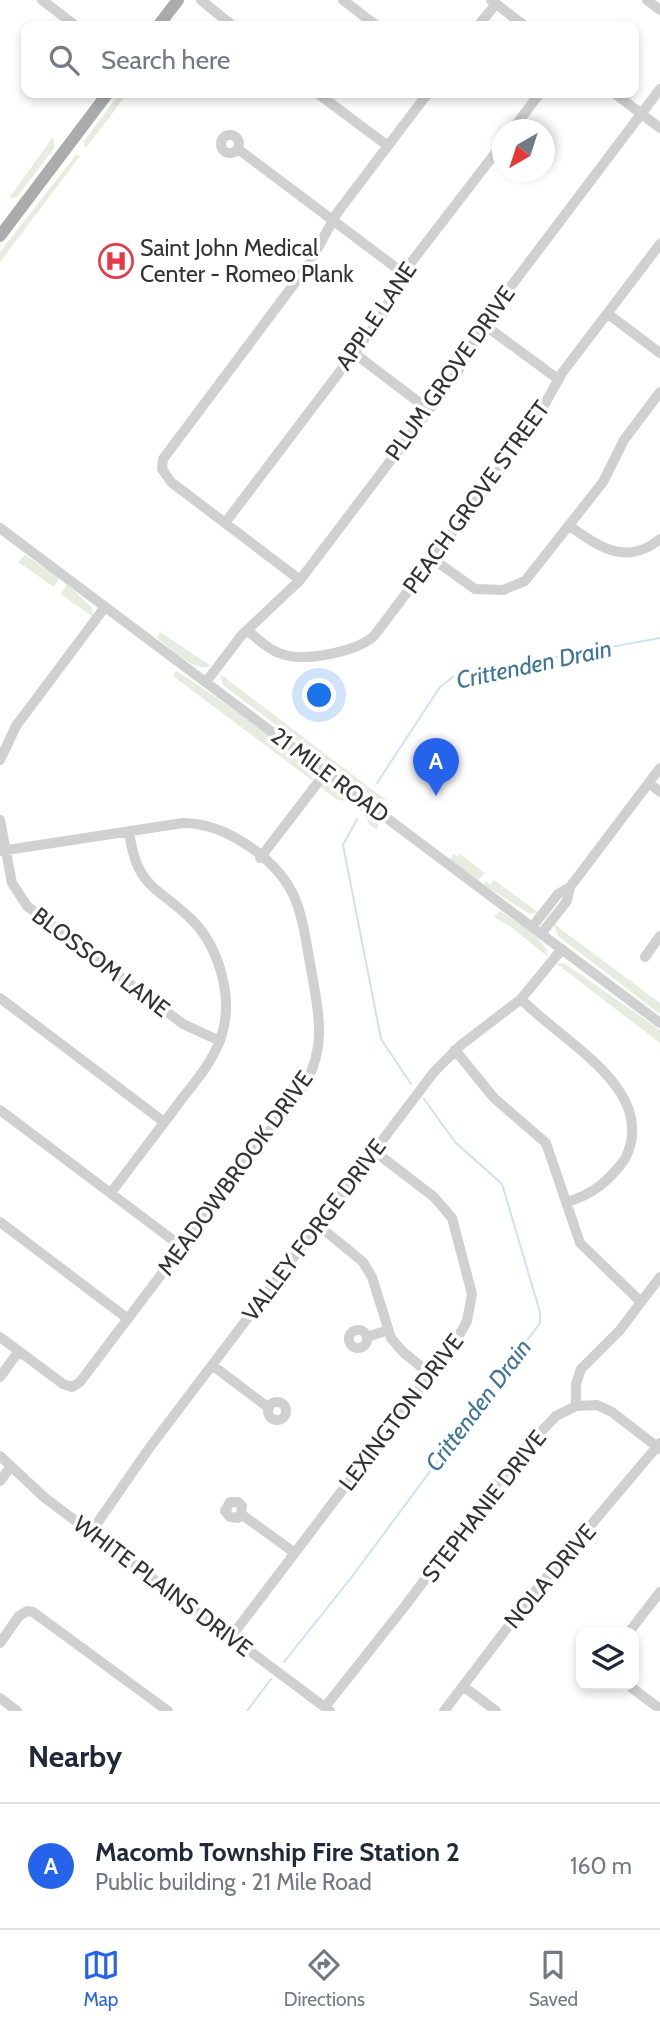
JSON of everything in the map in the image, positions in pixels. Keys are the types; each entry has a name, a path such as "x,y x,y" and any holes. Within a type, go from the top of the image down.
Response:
{"main road":[{"path":"162,21 178,0"},
{"path":"0,236 104,98"}],"street":[{"path":"42,0 69,21"},
{"path":"201,0 227,21"},
{"path":"343,0 370,21"},
{"path":"647,0 660,10"},
{"path":"481,21 493,2 519,21"},
{"name":"PLUM GROVE DRIVE","path":"206,682 247,630 300,580 429,410 463,363 484,324 660,89"},
{"path":"324,98 388,146"},
{"path":"300,580 171,482 162,469 165,455 309,264 332,220 424,98"},
{"path":"520,119 536,98"},
{"path":"620,98 660,128"},
{"path":"237,149 403,274"},
{"name":"APPLE LANE","path":"225,523 387,309 403,274 492,156"},
{"name":"PEACH GROVE STREET","path":"247,630 273,651 288,657 354,648 369,640 532,427 558,379 660,244"},
{"path":"608,314 660,354"},
{"path":"484,324 558,379"},
{"path":"354,353 429,410"},
{"path":"433,559 475,589 510,589 531,576 607,476 624,440 660,392"},
{"path":"570,526 597,546 614,553 639,551 660,539"},
{"name":"21 MILE ROAD","path":"0,528 660,1023"},
{"path":"0,760 16,726 105,607"},
{"path":"532,927 558,894 570,887 660,768"},
{"path":"260,858 326,772"},
{"path":"649,783 660,792"},
{"name":"BLOSSOM LANE","path":"0,820 3,851 12,883 27,906 183,1024 220,1041"},
{"name":"MEADOWBROOK DRIVE","path":"0,1337 63,1384 72,1387 80,1382 306,1083 319,1047 320,1020 299,911 287,884 260,858 226,833 206,825 183,823 3,851"},
{"path":"111,1193 206,1067 220,1041 226,1007 215,956 197,925 141,876 134,859 129,831"},
{"path":"541,934 567,901 570,887"},
{"path":"645,957 660,936"},
{"name":"VALLEY FORGE DRIVE","path":"91,1532 212,1365 434,1072 455,1049 521,999 562,949"},
{"path":"0,998 164,1122"},
{"path":"521,999 549,1025 620,1080 632,1095 638,1111 634,1143 620,1165 592,1193 566,1202"},
{"path":"455,1049 494,1098 546,1143 576,1236 586,1250 641,1302"},
{"path":"0,1110 182,1247"},
{"name":"LEXINGTON DRIVE","path":"231,1637 467,1321 472,1304 468,1274 456,1228 447,1210 374,1151"},
{"path":"0,1222 128,1319"},
{"path":"318,1225 356,1255 368,1269 388,1330 403,1352 430,1374"},
{"path":"659,1446 605,1408 576,1406 576,1384 581,1369 613,1337 660,1277"},
{"path":"367,1337 388,1330"},
{"path":"0,1377 19,1351"},
{"path":"212,1365 269,1408"},
{"name":"STEPHANIE DRIVE","path":"328,1709 516,1458 556,1416 576,1406"},
{"name":"NOLA DRIVE","path":"444,1711 536,1590 659,1446"},
{"name":"WHITE PLAINS DRIVE","path":"0,1456 36,1490 328,1709"},
{"path":"0,1480 11,1466"},
{"path":"242,1514 295,1553"},
{"path":"633,1627 660,1591"},
{"path":"0,1643 19,1616 27,1611 36,1614 168,1711"},
{"path":"463,1686 496,1711"},
{"path":"635,1690 660,1709"},
{"path":"0,1698 17,1711"}],"shaded area":[{"path":"116,98 124,98 85,149 84,141"},
{"path":"53,137 55,147 17,197 9,198"},
{"path":"76,155 80,156 0,262 0,252"},
{"path":"25,555 59,578 54,587 18,562"},
{"path":"67,584 92,608 93,617 61,594"},
{"path":"160,632 211,666 190,663 157,638"},
{"path":"176,671 275,741 308,771 313,781 173,676"},
{"path":"220,674 386,799 376,801 223,685"},
{"path":"328,785 379,822 377,830 369,824 365,814 348,801 337,800 320,786"},
{"path":"453,854 458,857 460,854 485,873 478,880 450,860"},
{"path":"494,880 539,913 530,914 484,885 486,881 490,885"},
{"path":"500,911 536,937 548,957 510,926 494,917"},
{"path":"554,924 660,1003 660,1014 558,936"},
{"path":"564,963 660,1030 660,1043 557,964"}],"waterway":[{"name":"Crittenden Drain","path":"377,783 440,687 454,676 660,638"},
{"name":"Crittenden Drain","path":"357,819 343,845 381,1039 411,1084"},
{"name":"Crittenden Drain","path":"284,1662 351,1578 540,1323 540,1312 502,1184 455,1142 424,1099"},
{"name":"Crittenden Drain","path":"247,1711 271,1679"}],"place":[{"name":"Saint John Medical Center - Romeo Plank","path":"116,261"},
{"name":"Macomb Township Fire Station 2","path":"436,796"}]}
